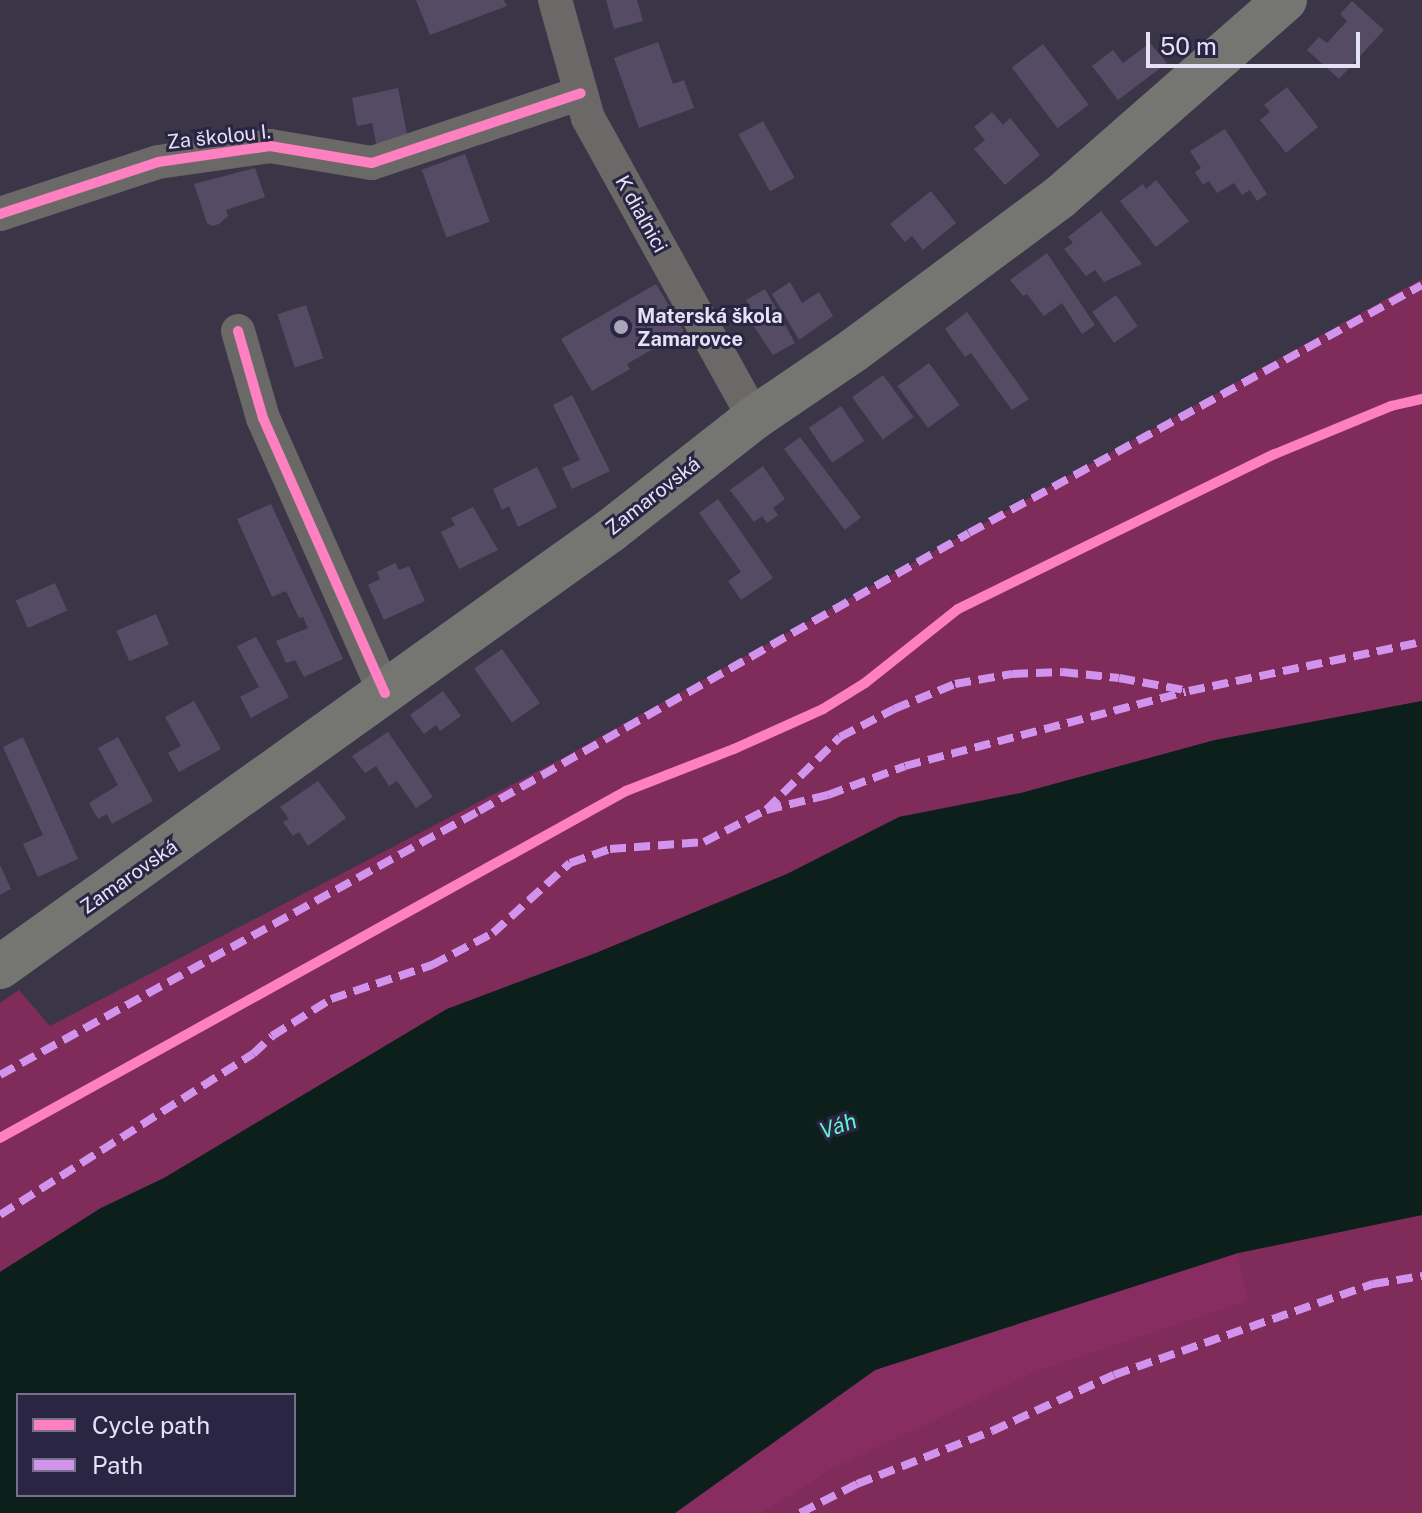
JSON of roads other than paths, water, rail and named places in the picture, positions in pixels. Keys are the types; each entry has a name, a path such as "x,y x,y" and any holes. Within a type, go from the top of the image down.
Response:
{"main road":[{"name":"Zamarovská","path":"0,967 610,531 754,418 854,350 1060,197 1285,0"}],"street":[{"name":"K diaľnici","path":"555,0 588,118 754,418"},
{"name":"Za školou I.","path":"0,214 158,162 270,146 372,163 581,93"},
{"path":"238,331 263,418 385,693"}],"water":[{"name":"Váh","path":"1422,701 1422,1215 1238,1253 875,1370 675,1513 0,1513 0,1272 101,1208 164,1178 447,1009 596,953 787,874 899,817 1021,793 1215,740"}],"place":[{"name":"Materská škola Zamarovce","path":"621,327"}]}
